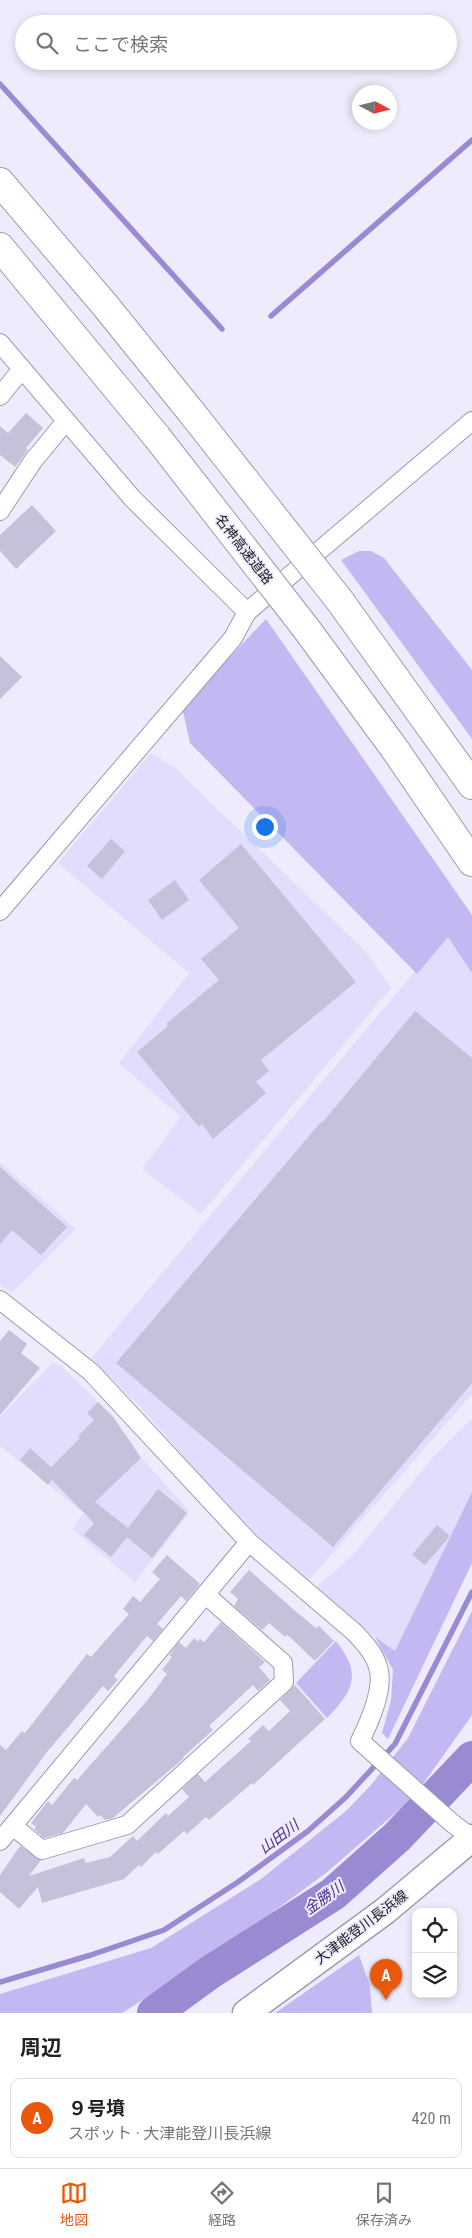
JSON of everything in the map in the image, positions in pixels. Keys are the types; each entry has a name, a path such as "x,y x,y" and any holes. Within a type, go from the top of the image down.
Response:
{"highway":[{"path":"0,182 104,304 340,601 472,785"},
{"name":"名神高速道路","path":"0,247 157,437 305,627 394,748 472,862"}],"main road":[{"name":"大津能登川長浜線","path":"246,2013 385,1911 465,1833"}],"street":[{"path":"0,343 132,498 247,612"},
{"path":"0,396 22,369"},
{"path":"0,511 33,461 66,421"},
{"path":"0,911 233,638 247,612 472,421"},
{"path":"0,1300 92,1372 249,1542 368,1646 379,1668 378,1689 372,1716 360,1741 465,1833"},
{"path":"0,1841 249,1542"},
{"path":"13,1826 42,1850 127,1825 284,1682 283,1662 206,1595"}],"shaded area":[{"path":"359,551 371,551 384,558 472,670 472,739 341,560"},
{"path":"266,619 472,915 472,973 448,937 417,974 190,743 182,707"},
{"path":"151,753 175,768 367,953 391,988 201,1214 142,1169 181,1117 119,1063 189,973 58,863"},
{"path":"448,937 472,973 472,1394 309,1580 261,1539 199,1474 144,1411 91,1358 415,971 417,973"},
{"path":"0,1162 76,1229 12,1293 0,1285"},
{"path":"52,1363 60,1365 113,1416 141,1457 190,1512 135,1582 72,1529 84,1513 0,1446 0,1417"},
{"path":"472,1419 472,1492 395,1651 375,1637 317,1587 353,1555 435,1455"},
{"path":"472,1492 472,1563 388,1739 382,1733 391,1700 393,1670 375,1637 395,1651"},
{"path":"472,1611 472,1715 423,1784 400,1809 326,1873 218,1952 122,2013 0,2013 0,1994 151,1948 261,1879 346,1811 371,1785 408,1738"},
{"path":"336,1641 349,1663 352,1672 351,1681 349,1690 327,1718 296,1683"},
{"path":"359,1955 370,1986 372,2013 275,2013"}],"building":[{"path":"26,413 43,428 26,448 28,450 15,467 0,455 0,426 8,433"},
{"path":"32,505 56,531 16,569 0,551 0,535"},
{"path":"0,656 22,677 0,699"},
{"path":"111,839 125,851 102,879 87,866"},
{"path":"241,844 356,982 261,1060 269,1071 256,1082 266,1093 213,1139 202,1124 199,1127 137,1052 168,1026 166,1024 219,980 201,959 239,928 199,880"},
{"path":"175,880 189,900 162,920 148,900"},
{"path":"415,1011 472,1058 472,1383 333,1547 116,1363 322,1123"},
{"path":"0,1167 67,1227 41,1255 12,1230 0,1244"},
{"path":"9,1330 27,1344 21,1353 40,1368 0,1415 0,1341"},
{"path":"98,1402 113,1417 141,1458 95,1502 128,1528 158,1489 187,1513 152,1558 127,1537 111,1557 84,1535 94,1523 52,1480 48,1485 20,1460 30,1448 51,1467 80,1438 78,1436 94,1420 87,1413"},
{"path":"437,1525 450,1536 425,1565 412,1555"},
{"path":"167,1555 200,1584 186,1601 181,1596 157,1624 163,1629 153,1641 147,1636 114,1676 118,1680 108,1691 103,1686 47,1752 0,1816 0,1745 6,1750 22,1731 25,1733 87,1654 91,1657 129,1614 123,1609 133,1596 140,1602 160,1579 152,1572"},
{"path":"249,1570 316,1628 319,1626 334,1641 315,1661 287,1635 285,1637 269,1623 262,1630 234,1606 238,1599 230,1592"},
{"path":"221,1622 265,1662 259,1667 270,1680 258,1691 253,1685 209,1726 213,1730 184,1758 113,1818 105,1820 100,1815 98,1817 86,1804 63,1833 44,1838 34,1829 36,1827 31,1823 48,1801 52,1805 74,1778 77,1780 146,1702 167,1674 162,1670 172,1657 169,1655 179,1642 186,1648 194,1638 198,1642 200,1639 204,1642"},
{"path":"295,1685 325,1719 253,1785 252,1783 209,1820 206,1817 187,1834 184,1831 158,1854 156,1852 141,1867 139,1865 124,1879 42,1903 38,1887 19,1909 0,1892 0,1875 20,1846 41,1860 29,1876 84,1858 86,1863 110,1857 133,1836 137,1841 166,1813 168,1816 189,1797 182,1789 198,1774 205,1782 251,1741 248,1739 263,1725 269,1731 290,1711 280,1700"}],"waterway":[{"path":"0,84 222,329"},
{"path":"271,316 472,140"},
{"name":"山田川","path":"0,1982 91,1955 164,1930 238,1882 308,1831 346,1797 395,1744 472,1592"},
{"name":"金勝川","path":"154,2013 209,1973 333,1894 397,1837 472,1758"}],"place":[{"name":"９号墳","path":"386,2000"}]}
